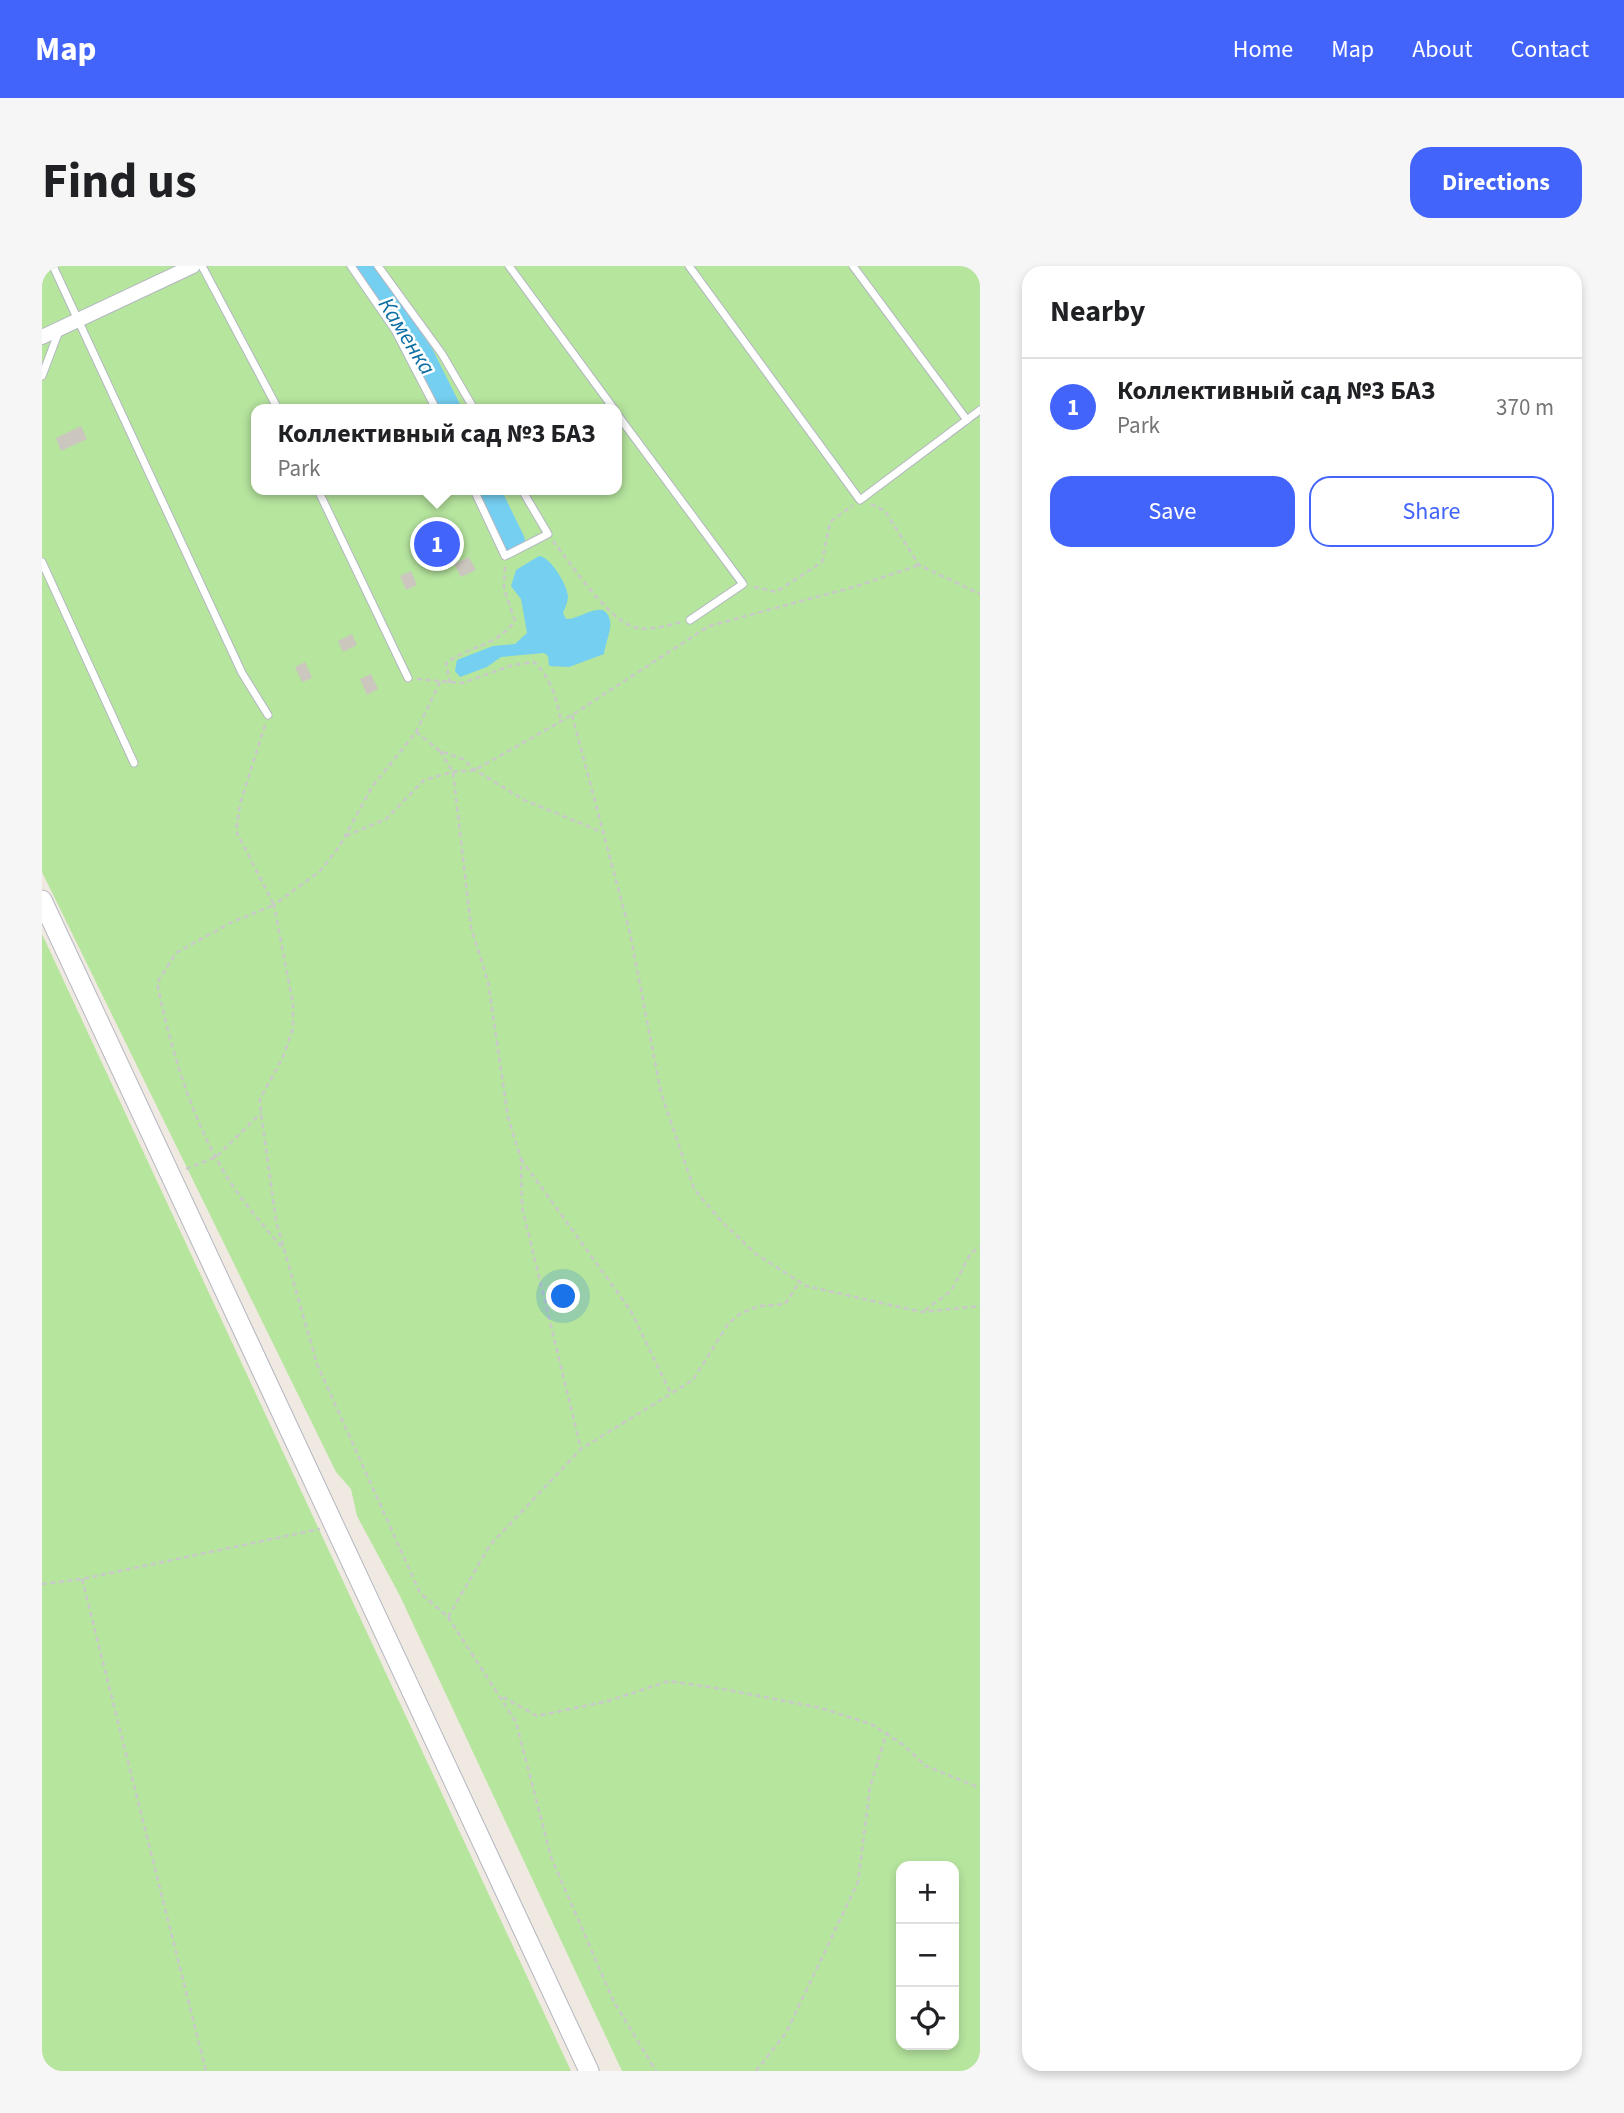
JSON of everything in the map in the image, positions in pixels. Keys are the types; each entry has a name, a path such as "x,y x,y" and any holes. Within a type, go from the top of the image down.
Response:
{"main road":[{"path":"42,900 589,2071"}],"street":[{"path":"42,337 192,266"}],"lane":[{"path":"53,266 242,673 268,715"},
{"path":"202,266 275,404"},
{"path":"351,266 395,330 433,404"},
{"path":"378,266 442,354 471,404"},
{"path":"509,266 611,404"},
{"path":"689,266 860,499 980,410"},
{"path":"853,266 967,420"},
{"path":"42,376 60,329"},
{"path":"622,419 743,584 690,620"},
{"path":"320,495 408,678"},
{"path":"476,495 505,556 548,534 525,495"},
{"path":"42,562 134,763"}],"path":[{"path":"743,584 776,592 822,562 830,522 860,499 885,511 919,565 980,594"},
{"path":"548,534 609,611 635,628 658,628 690,620"},
{"path":"450,682 446,663 461,653 500,638 514,621 504,589 505,556"},
{"path":"345,837 386,819 424,780 453,772 475,770 572,715 709,626 857,586 919,565"},
{"path":"408,678 462,683 513,665 534,662 542,670 555,696 561,720"},
{"path":"285,1251 245,1202 216,1157 167,1032 157,983 176,953 230,923 274,905 320,871 345,837 372,787 416,732 440,682"},
{"path":"268,715 240,804 236,831 274,905 293,1004 293,1028 283,1057 260,1099 276,1221 317,1364 419,1593 449,1618 516,1723 551,1857 614,2002 656,2071"},
{"path":"572,715 630,933 661,1093 694,1189 721,1221 756,1254 800,1282 851,1298 922,1312 980,1306"},
{"path":"416,732 440,751 463,759 475,770 524,800 602,832"},
{"path":"440,751 453,772 471,927 488,982 508,1117 521,1159 522,1207 581,1449"},
{"path":"170,1176 216,1157 261,1113"},
{"path":"521,1159 631,1311 670,1393"},
{"path":"922,1312 951,1291 971,1253 980,1247"},
{"path":"449,1618 490,1545 581,1449 693,1380 729,1324 741,1314 760,1306 785,1304 800,1282"},
{"path":"42,1584 82,1579 333,1527"},
{"path":"82,1579 206,2071"},
{"path":"500,1696 537,1716 608,1701 669,1681 821,1708 872,1724 887,1732 926,1766 980,1788"},
{"path":"756,2071 786,2033 858,1882 870,1787 887,1732"}],"green space":[{"path":"42,266 980,266 980,2071 622,2071 400,1596 357,1516 351,1489 336,1472 42,872"},
{"path":"42,934 571,2071 42,2071"}],"water":[{"path":"539,556 553,566 565,585 568,596 563,613 566,619 597,610 603,610 607,614 610,628 604,654 569,667 549,666 548,656 544,653 501,657 487,667 460,677 455,671 457,660 493,646 515,644 527,633 521,599 511,586 516,570"}],"building":[{"path":"81,426 87,439 61,451 56,438"},
{"path":"469,557 476,570 461,577 454,564"},
{"path":"411,571 417,585 406,590 400,576"},
{"path":"352,634 357,645 343,652 338,641"},
{"path":"305,662 312,678 302,682 295,667"},
{"path":"371,674 378,689 367,695 360,679"}],"waterway":[{"name":"Каменка","path":"361,266 422,355 446,404"},
{"name":"Каменка","path":"490,495 513,541"}],"place":[{"name":"Коллективный сад №3 БАЗ","path":"437,544"}]}
